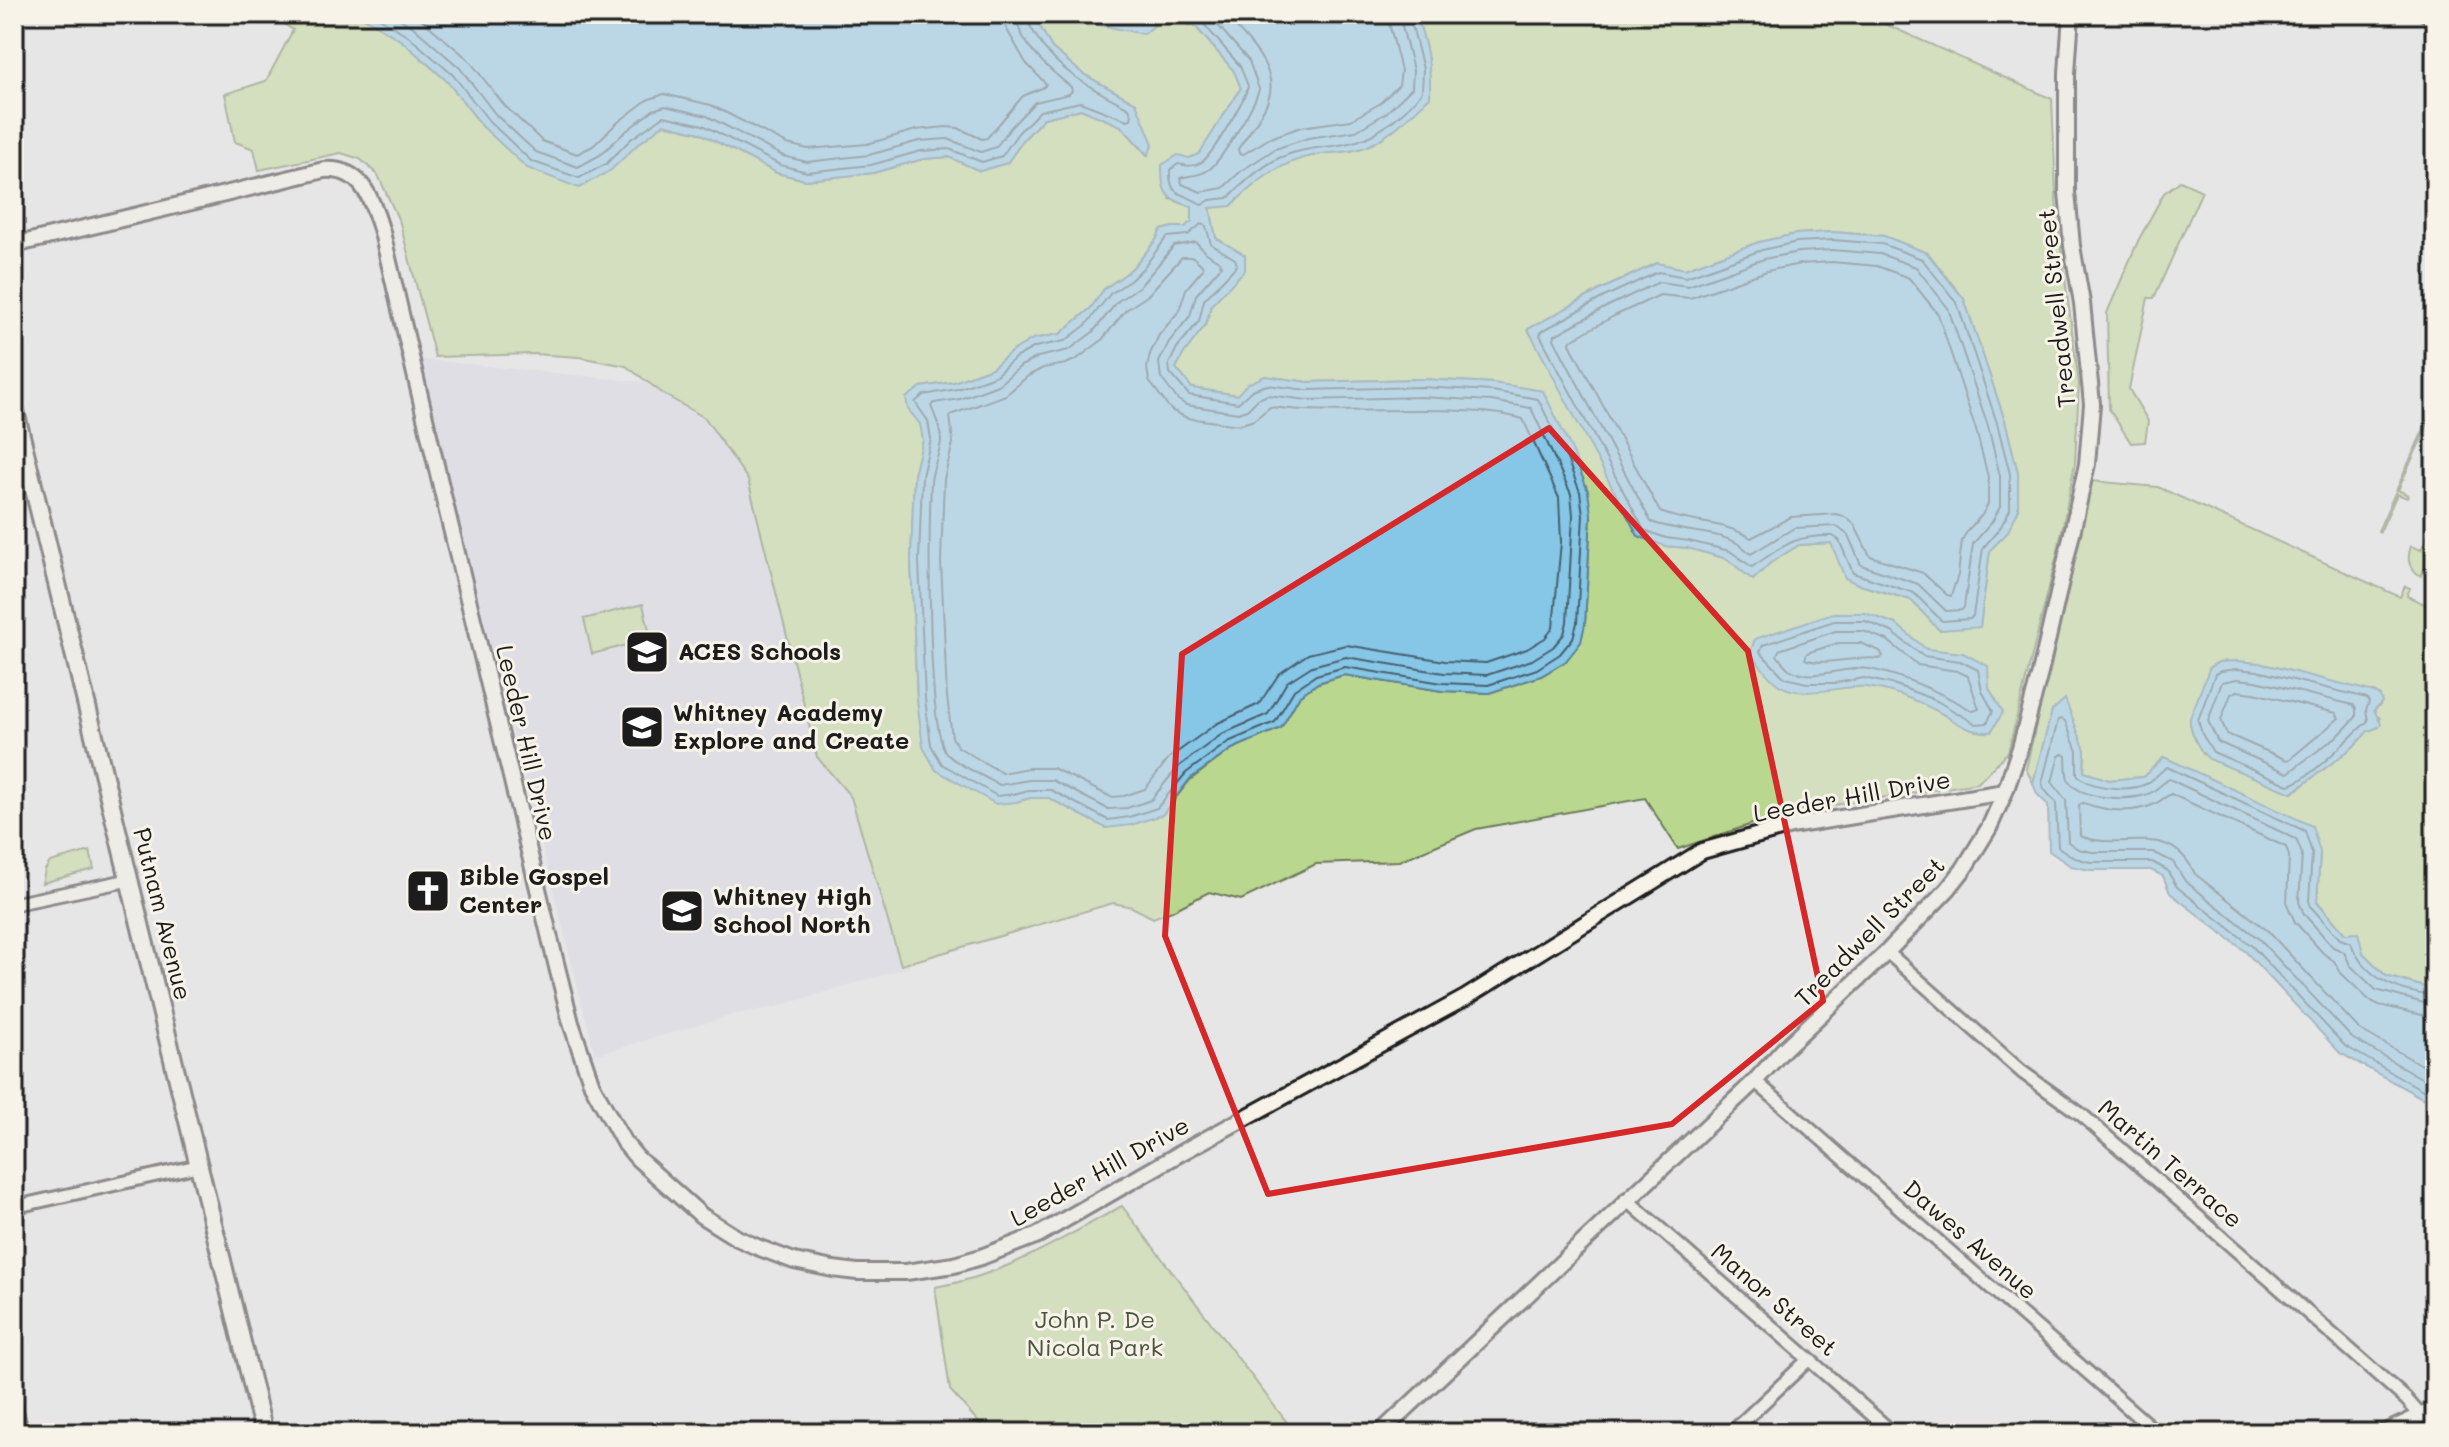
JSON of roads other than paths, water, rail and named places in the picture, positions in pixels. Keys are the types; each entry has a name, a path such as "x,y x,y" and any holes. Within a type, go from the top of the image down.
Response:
{"main road":[{"name":"Putnam Avenue","path":"14,407 264,1433"}],"street":[{"name":"Treadwell Street","path":"1380,1433 1755,1081 1784,1049 1887,952 1963,870 1989,828 2005,792 2040,673 2087,464 2092,404 2069,216 2067,73 2071,14"},
{"path":"2425,14 2435,20"},
{"name":"Leeder Hill Drive","path":"14,245 324,170 338,169 361,183 382,232 554,955 571,1023 592,1085 637,1158 702,1216 737,1238 794,1261 857,1272 906,1272 954,1265 1038,1235 1186,1150 1465,998 1702,851 1791,826 2005,792"},
{"path":"14,904 129,880"},
{"name":"Martin Terrace","path":"1887,952 2022,1072 2082,1115 2406,1399 2421,1416"},
{"name":"Dawes Avenue","path":"1755,1081 2157,1433"},
{"path":"14,1207 197,1166"},
{"name":"Manor Street","path":"1626,1199 1893,1433"},
{"path":"1731,1433 1808,1360"},
{"path":"14,1401 22,1433"},
{"path":"2383,1433 2435,1409"}],"water":[{"path":"358,14 1033,14 1052,48 1083,74 1136,103 1153,144 1148,155 1121,126 1081,109 1044,118 1007,163 980,171 949,157 923,159 873,173 806,180 777,173 700,133 664,124 611,170 579,188 527,168 483,127 447,81 402,41"},
{"path":"1078,14 1416,14 1427,55 1430,97 1397,127 1369,145 1291,162 1259,181 1231,206 1210,208 1216,238 1245,255 1245,270 1211,305 1206,324 1176,368 1192,388 1237,395 1247,384 1265,376 1308,382 1421,379 1493,383 1543,391 1588,491 1591,514 1585,624 1581,642 1566,661 1541,676 1489,693 1442,691 1344,675 1318,683 1300,695 1281,728 1232,749 1190,779 1162,815 1131,825 1106,828 1049,798 996,804 936,770 923,747 917,700 911,561 914,475 923,440 920,424 908,409 906,398 921,387 954,382 992,368 1033,339 1060,334 1091,308 1104,289 1139,261 1161,230 1185,227 1192,221 1192,207 1171,197 1164,189 1162,165 1178,155 1189,158 1199,154 1241,88 1234,71 1196,27 1164,18 1144,34 1078,21"},
{"path":"1832,232 1884,236 1927,253 1964,299 2005,421 2018,473 2018,511 2007,533 1990,550 1980,627 1939,630 1911,600 1845,578 1831,543 1799,545 1770,563 1753,580 1727,559 1688,548 1665,546 1638,536 1528,329 1657,263 1685,269 1759,242 1796,234"},
{"path":"1833,613 1865,613 1896,624 1926,649 1963,653 1988,666 1989,688 2003,712 1991,732 1968,728 1919,702 1883,690 1865,687 1810,692 1789,689 1771,678 1750,653 1755,639"},
{"path":"2219,662 2259,663 2374,692 2382,702 2374,710 2381,724 2368,731 2353,747 2292,793 2209,759 2195,740 2190,718 2210,667"},
{"path":"2065,699 2085,750 2084,772 2109,780 2143,777 2164,757 2312,826 2320,852 2317,902 2345,934 2358,933 2363,953 2386,976 2435,990 2435,1105 2340,1053 2246,952 2170,893 2163,876 2151,870 2090,870 2071,866 2049,851 2048,805 2037,794 2033,783 2052,711"}],"place":[{"name":"ACES Schools","path":"647,652"},
{"name":"Whitney Academy Explore and Create","path":"642,727"},
{"name":"Bible Gospel Center","path":"428,891"},
{"name":"Whitney High School North","path":"682,911"}],"park label":[{"name":"John P. De Nicola Park","path":"1095,1334"}]}
